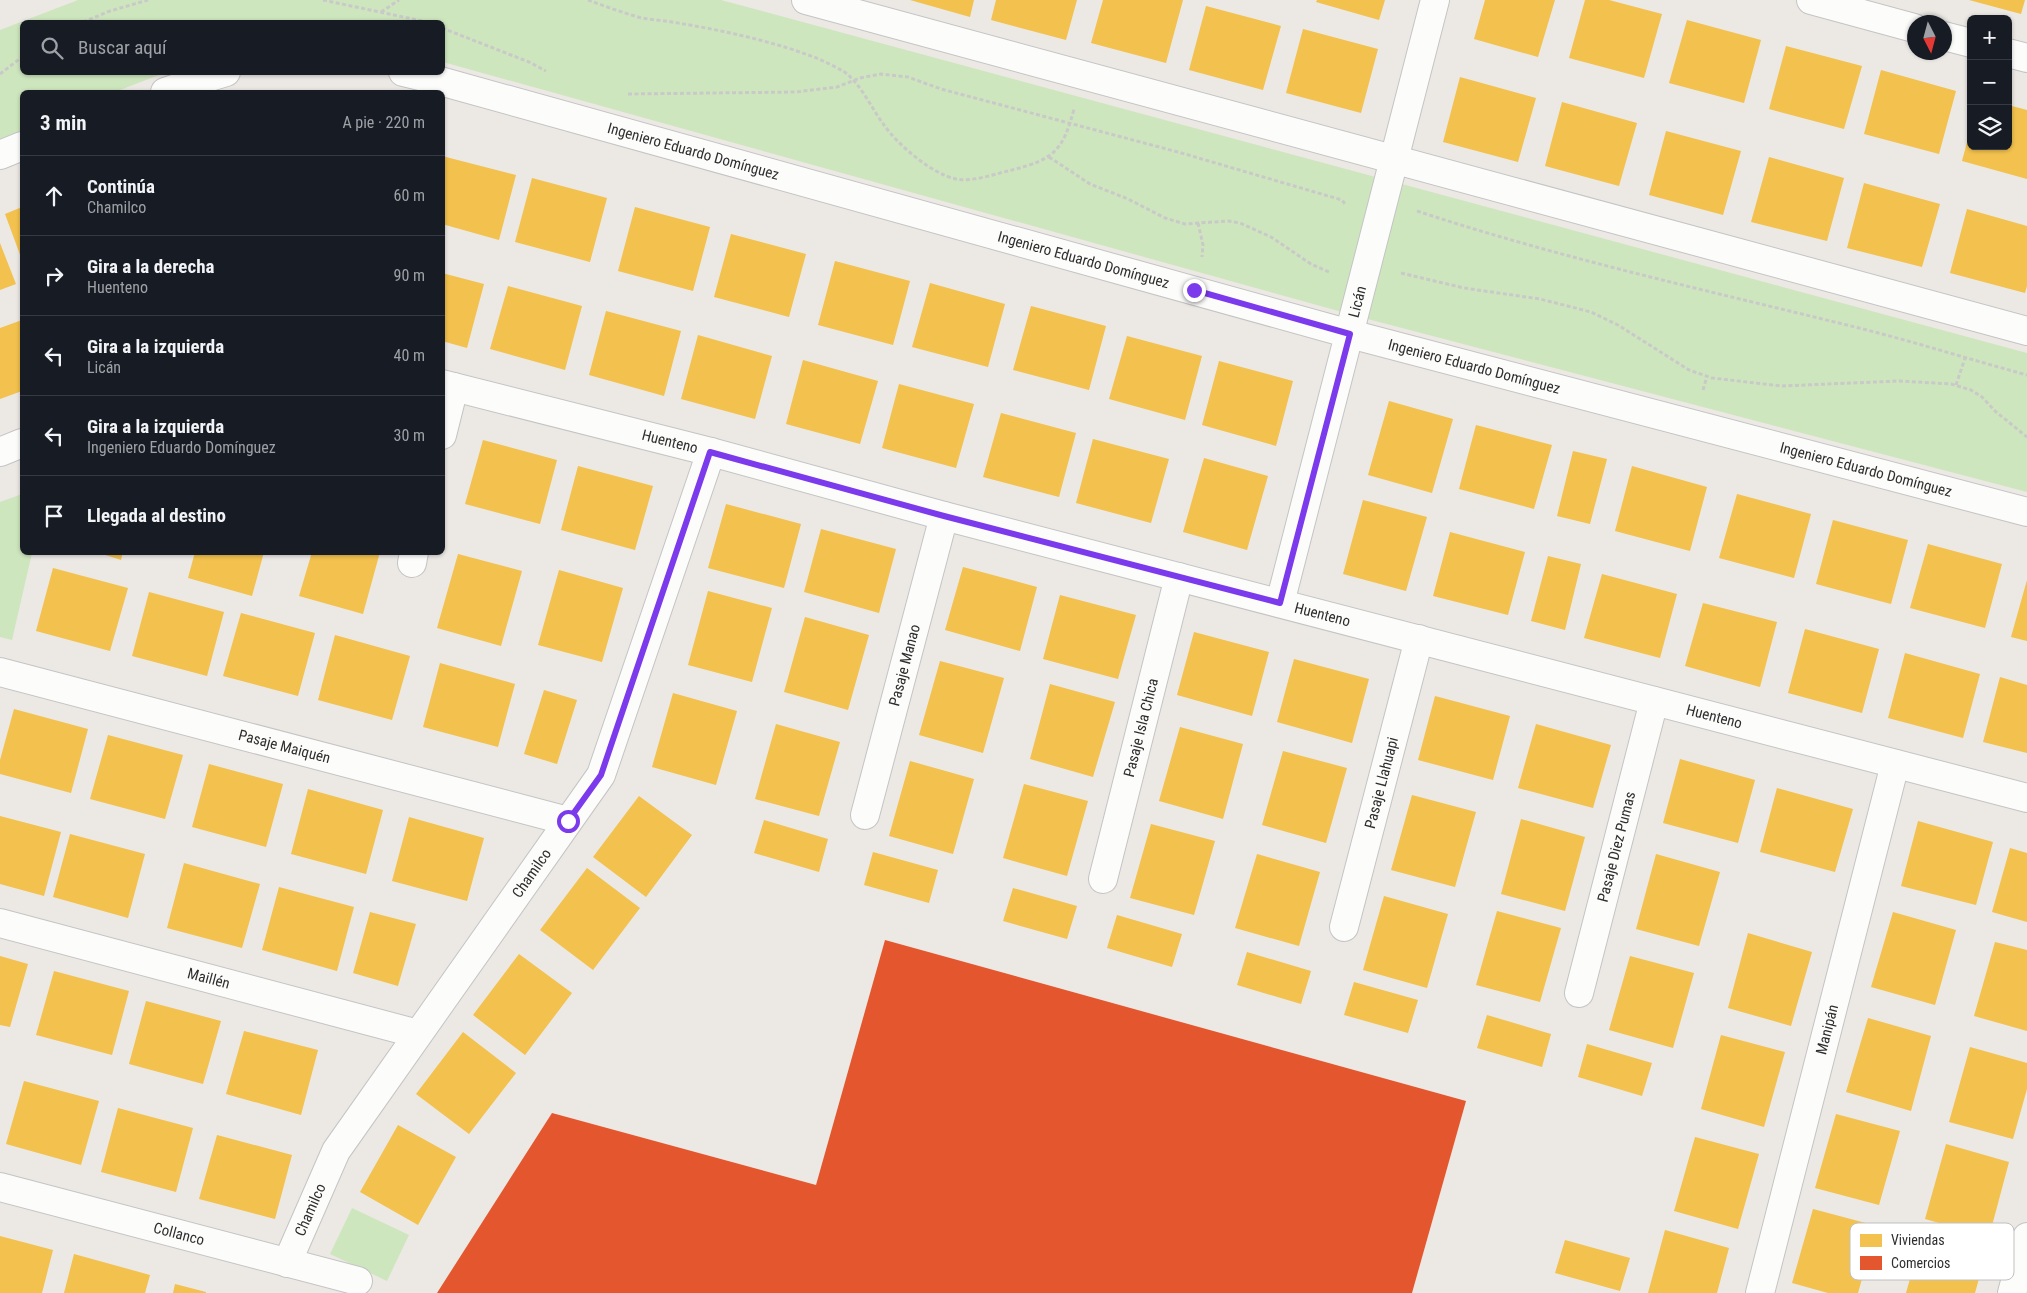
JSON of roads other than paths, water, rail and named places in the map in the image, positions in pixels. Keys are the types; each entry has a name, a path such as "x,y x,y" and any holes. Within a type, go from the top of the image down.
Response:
{"street":[{"path":"806,0 2027,330"},
{"name":"Licán","path":"1280,603 1435,0"},
{"path":"1810,0 1907,26"},
{"path":"1952,38 1967,42"},
{"path":"2012,54 2027,58"},
{"path":"171,90 216,75"},
{"name":"Ingeniero Eduardo Domínguez","path":"416,75 1350,334 2027,512"},
{"path":"0,155 20,147"},
{"path":"445,410 448,386"},
{"name":"Huenteno","path":"448,386 710,452 944,516 2027,798"},
{"path":"0,452 20,444"},
{"name":"Chamilco","path":"287,1262 336,1151 601,775 710,452"},
{"name":"Pasaje Manao","path":"865,815 944,516"},
{"name":"Pasaje Isla Chica","path":"1103,878 1179,576"},
{"name":"Pasaje Llahuapi","path":"1344,927 1419,639"},
{"name":"Pasaje Maiquén","path":"0,672 568,821"},
{"name":"Pasaje Diez Pumas","path":"1579,993 1654,701"},
{"name":"Manipán","path":"1760,1293 1895,764"},
{"name":"Maillén","path":"0,923 418,1034"},
{"name":"Collanco","path":"0,1188 358,1281"},
{"path":"2012,1293 2027,1237"}]}
